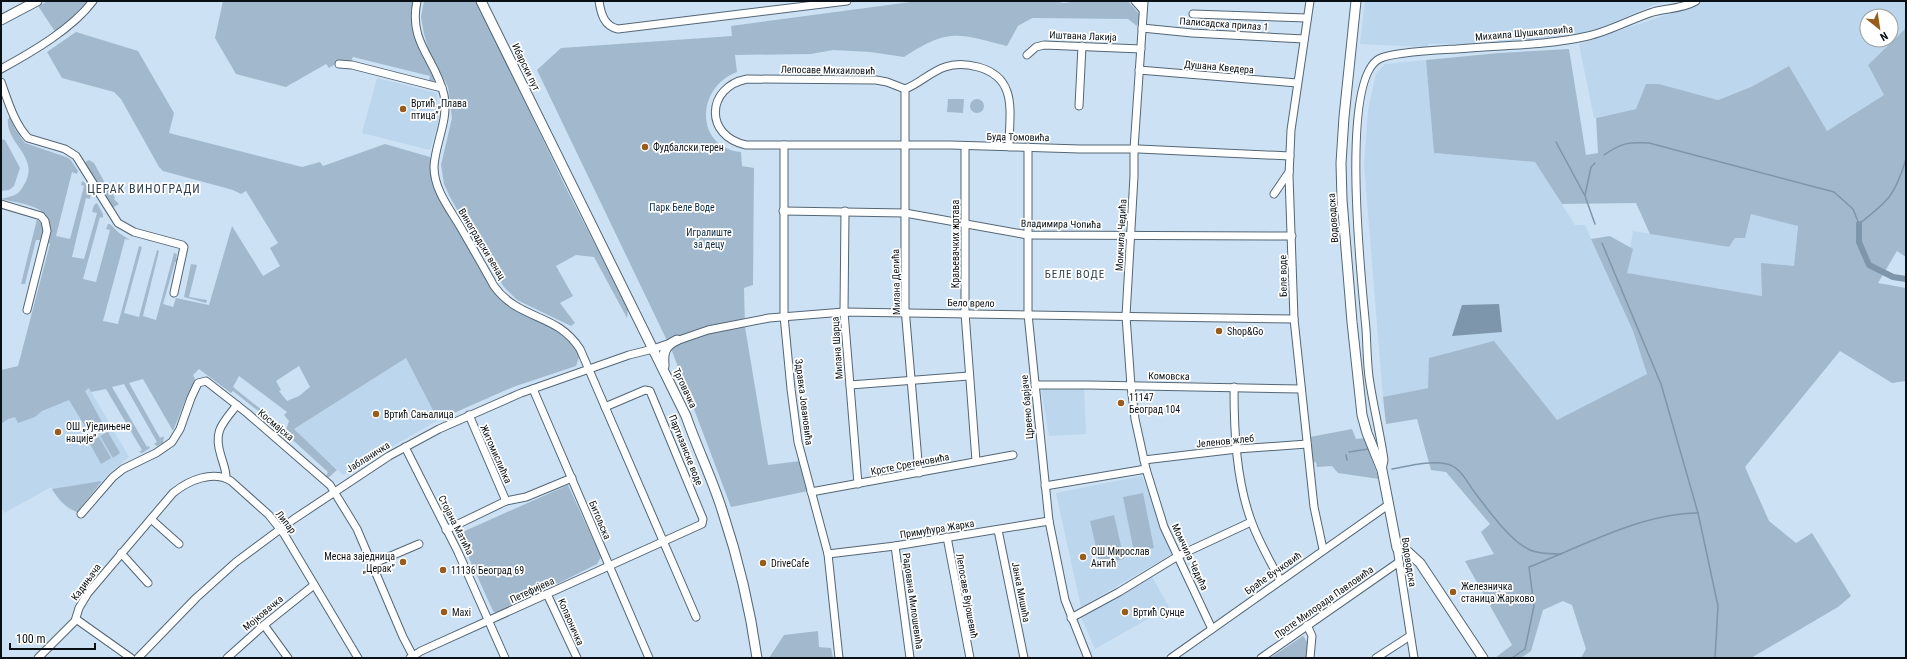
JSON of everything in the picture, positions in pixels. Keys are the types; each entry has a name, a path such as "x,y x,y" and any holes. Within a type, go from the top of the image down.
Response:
{"main road":[{"path":"1,20 37,1"},
{"name":"Ибарски пут","path":"481,1 551,143"},
{"name":"Водоводска","path":"1356,1 1341,163 1352,330 1362,415 1367,433 1382,470 1397,548"},
{"name":"Трговачка","path":"551,143 686,416 727,524 742,580 757,658"},
{"path":"664,370 663,357 665,349 677,340"},
{"path":"1397,548 1408,552 1420,563 1483,658"}],"street":[{"path":"1,69 62,32 76,20 93,1"},
{"name":"Виноградски венац","path":"416,1 414,14 417,34 442,88 444,99 444,118 434,166 436,180 442,196 499,292 514,305 552,322 565,330 577,344 589,368"},
{"path":"598,1 606,22 618,30 800,4 847,1"},
{"path":"1135,1 1143,10"},
{"name":"Момчила Чедића","path":"1144,1 1134,149 1134,176 1126,316 1131,386 1135,419 1146,469 1164,527 1212,629"},
{"name":"Беле воде","path":"1310,1 1297,83 1289,170 1294,319 1314,508 1323,549"},
{"name":"Михаила Шушкаловића","path":"1375,63 1387,56 1563,41 1589,36 1653,12 1684,6 1696,1"},
{"path":"1193,14 1307,18"},
{"name":"Палисадска прилаз 1","path":"1142,28 1192,33 1304,39"},
{"name":"Иштвана Лакија","path":"1027,55 1036,48 1044,45 1141,49"},
{"path":"1078,106 1082,46"},
{"name":"Водоводска","path":"1375,63 1369,71 1359,106 1356,138 1356,187 1369,376 1384,460 1382,470"},
{"path":"339,64 352,65 442,88"},
{"path":"905,89 936,70 955,65 969,65 990,72 1005,85 1010,98 1009,147"},
{"name":"Душана Кведера","path":"1139,70 1297,83"},
{"name":"Лепосаве Михаиловић","path":"746,145 729,139 720,128 716,116 716,107 721,94 730,84 738,80 876,80 887,82 905,89"},
{"path":"1,82 15,118 24,134 28,138 66,149 76,156 118,224 134,232 182,245 184,247 184,254 174,293"},
{"name":"Милана Делића","path":"905,89 906,313 919,473"},
{"name":"Буда Томовића","path":"746,145 905,145 1134,149 1290,156"},
{"name":"Здравка Јовановића","path":"784,145 784,316 796,429 828,554 839,658"},
{"name":"Краљевачких жртава","path":"965,146 965,313 976,461"},
{"name":"Црвено барјаче","path":"1028,147 1028,314 1049,522 1062,588 1071,618 1088,658"},
{"path":"1274,194 1287,176 1289,170"},
{"path":"1,204 41,216 46,225 47,231 27,310"},
{"name":"Владимира Чопића","path":"783,211 905,213 1028,235 1292,236"},
{"name":"Милана Шарца","path":"845,211 844,312 858,484"},
{"name":"Бело врело","path":"653,349 677,340 734,324 784,316 844,312 1294,319"},
{"name":"Јабланичка","path":"138,658 196,598 236,562 280,528 372,466 405,447 468,415 589,368 644,350 653,349"},
{"path":"589,368 696,617"},
{"path":"850,385 969,376"},
{"name":"Космајска","path":"81,514 113,477 123,469 156,453 172,442 180,429 191,398 201,382 209,382 308,464 335,491 357,529 412,657"},
{"name":"Комовска","path":"1036,385 1302,389"},
{"path":"1234,387 1237,449 1242,484 1251,522 1280,580"},
{"name":"Битољска","path":"533,389 649,658"},
{"name":"Партизанске воде","path":"605,407 645,390 650,391 652,394 703,519 702,524 664,540"},
{"path":"226,477 226,471 217,444 217,436 221,426 237,405"},
{"name":"Житомислићка","path":"468,415 506,501"},
{"path":"1367,433 1378,429"},
{"name":"Јеленов жлеб","path":"1144,460 1237,449 1307,444"},
{"name":"Стојана Матића","path":"405,447 470,576 505,658"},
{"name":"Крсте Сретеновића","path":"811,492 1012,455"},
{"path":"1045,486 1146,469"},
{"name":"Кадињача","path":"38,658 71,626 76,619 79,608 88,593 170,496 180,487 198,479 207,477 226,477"},
{"name":"Липар","path":"226,477 250,497 280,528 358,658"},
{"path":"446,530 506,501 526,497 572,478"},
{"name":"Браће Вучковић","path":"1171,658 1323,549 1388,505"},
{"path":"150,519 179,544"},
{"name":"Примућура Жарка","path":"828,554 895,546 1049,522"},
{"path":"1071,618 1119,592 1178,556 1251,522"},
{"name":"Јанка Мишића","path":"998,530 1024,658"},
{"name":"Лепосаве Вујошевић","path":"947,537 970,658"},
{"name":"Петефијева","path":"412,657 488,620 664,540"},
{"path":"372,564 419,544"},
{"name":"Радована Милошевића","path":"895,546 910,658"},
{"name":"Водоводска","path":"1397,548 1414,658"},
{"path":"121,553 148,583"},
{"name":"Проте Милорада Павловића","path":"1261,658 1398,562"},
{"name":"Мојковачка","path":"227,658 264,625 314,585"},
{"name":"Копаоничка","path":"547,594 576,658"},
{"path":"76,619 131,658"},
{"path":"264,625 288,658"},
{"path":"1307,625 1312,636 1310,658"},
{"path":"1376,658 1410,636"}],"shaded area":[{"path":"1365,1 1667,1 1651,6 1599,29 1571,36 1473,44 1428,44 1428,47 1360,44"},
{"path":"1700,1 1906,1 1906,28 1899,35 1899,8 1859,8 1859,48 1885,48 1868,65 1884,95 1827,131 1788,66 1751,87 1718,100 1659,84 1636,109 1594,118 1579,44 1687,8"},
{"path":"1426,60 1434,153 1535,162 1575,225 1585,225 1633,331 1647,374 1557,420 1494,342 1428,388 1383,397 1364,165 1368,110 1376,74 1385,64"},
{"name":"Вртић „Плава птица”","path":"377,78 437,93 438,124 430,150 362,133"},
{"path":"1751,214 1798,223 1794,266 1763,296 1626,273 1633,231 1729,247 1735,238 1745,238"},
{"path":"1499,304 1502,332 1452,336 1462,305"},
{"name":"Вртић Сањалица","path":"406,358 438,420 343,475 294,429"},
{"name":"ОШ „Уједињене нације”","path":"86,383 129,457 108,474 77,512 68,509 60,501 51,487 4,513 1,507 1,412"},
{"path":"1084,387 1086,434 1049,436 1041,388"},
{"path":"1142,476 1172,554 1081,607 1056,493"},
{"name":"Вртић Сунце","path":"1152,577 1169,607 1095,649 1081,617"}],"green space":[{"path":"48,1 89,1 56,33 38,6"},
{"path":"223,1 414,1 414,32 425,60 435,79 433,82 429,81 430,76 353,57 351,61 340,61 329,68 326,64 286,87 236,74 215,38"},
{"path":"424,1 477,1 566,188 628,309 627,318 594,257 576,255 556,266 573,296 560,303 575,323 571,326 517,300 504,287 478,247 444,184 441,165 452,118 448,87 429,51 424,34 421,17"},
{"name":"Парк Беле Воде","path":"918,1 1053,1 1064,3 1078,1 1128,1 1140,15 1137,26 1128,19 1032,18 1018,26 1007,46 964,36 943,37 932,41 904,57 870,52 833,50 811,54 735,55 737,72 723,80 714,90 708,103 706,116 708,128 715,140 726,148 741,152 742,166 754,168 753,285 744,288 745,327 768,465 800,461 808,491 731,507 672,351 537,70 561,48 732,36 731,26"},
{"path":"1906,28 1906,257 1897,251 1878,283 1906,288 1906,381 1892,383 1840,351 1745,467 1769,521 1796,543 1812,533 1851,596 1838,607 1751,658 1581,658 1586,649 1572,605 1563,601 1543,610 1531,651 1521,658 1495,658 1512,645 1465,561 1494,554 1481,532 1490,524 1446,472 1431,470 1417,419 1386,424 1383,397 1428,388 1429,358 1494,341 1557,420 1647,374 1633,331 1591,239 1610,236 1633,249 1627,273 1762,296 1761,263 1794,266 1798,226 1751,214 1745,238 1735,238 1729,247 1650,234 1636,203 1562,204 1535,162 1434,153 1426,60 1499,53 1569,49 1586,155 1598,153 1596,118 1636,109 1646,84 1659,84 1718,100 1751,87 1789,66 1827,131 1884,95 1868,65 1885,48 1899,48 1899,35"},
{"path":"76,32 138,51 174,113 169,133 302,167 320,162 323,166 385,144 430,157 454,221 490,286 500,298 512,308 527,316 548,323 574,344 579,357 576,366 513,387 438,420 406,358 294,429 337,470 328,478 326,476 328,472 285,433 289,421 284,415 287,412 239,376 233,387 278,423 280,421 277,428 273,429 276,425 233,391 231,393 199,369 193,375 195,379 173,431 143,379 129,383 160,438 164,436 163,443 157,446 154,444 157,442 124,384 112,387 147,447 149,446 150,448 142,453 139,452 142,450 106,389 91,392 89,388 85,391 102,422 87,430 69,400 42,411 35,417 18,423 15,417 8,419 1,424 1,370 18,366 50,244 47,242 50,230 49,221 45,214 30,206 1,199 18,193 26,181 29,172 25,156 11,135 8,127 8,119 10,117 15,129 25,143 70,159 78,171 77,174 72,172 56,236 70,239 84,186 81,185 82,181 91,193 90,199 86,198 72,257 84,259 97,213 92,212 94,205 97,203 103,214 103,218 100,217 83,279 96,282 110,230 106,229 108,224 130,240 125,239 103,321 118,324 139,246 142,247 124,313 139,317 157,250 159,251 143,316 156,320 174,253 177,254 176,258 180,259 179,262 175,262 163,304 173,307 176,298 209,305 232,226 263,276 280,266 270,248 278,243 246,191 241,194 233,190 163,171 159,167 121,99 114,92 62,78 47,52","holes":["299,366 310,387 299,396 287,401 279,391 281,390 276,381"]},
{"path":"948,99 964,99 963,113 947,112"},
{"path":"977,99 982,101 984,106 982,111 977,113 972,111 970,106 972,101"},
{"path":"1,139 5,140 20,168 14,186 9,190 1,191"},
{"path":"89,160 94,163 106,185 108,185 100,189 85,162"},
{"path":"110,188 115,198 114,199 119,204 112,208 102,192"},
{"path":"37,219 42,224 43,233 40,240 36,240 25,284 21,284"},
{"path":"191,264 197,265 189,297 207,300 206,303 184,297"},
{"path":"1352,429 1356,439 1364,438 1379,479 1338,473 1332,466 1317,467 1316,462 1311,463 1309,444 1312,443 1310,437"},
{"path":"108,432 120,453 113,458 100,436"},
{"path":"99,437 111,458 101,464 89,442"},
{"path":"102,481 77,512 63,503 52,489"},
{"path":"568,485 601,557 597,564 497,614 493,611 458,534"},
{"path":"1143,493 1154,548 1134,552 1123,497"},
{"path":"1114,515 1124,559 1100,564 1090,521"},
{"path":"818,631 819,647 831,648 833,658 769,658 784,635"},
{"path":"1303,636 1308,643 1307,658 1270,658"}],"waterway":[{"path":"1556,142 1585,196 1595,224"},
{"path":"1604,155 1625,144 1649,143 1834,192 1853,209 1859,224 1889,197 1898,182 1906,159"},
{"path":"1585,195 1591,167 1595,163"},
{"path":"1859,224 1859,242 1869,265 1893,277 1906,279"},
{"path":"1602,243 1661,384 1698,513 1718,606 1715,658"},
{"path":"1349,452 1368,449"},
{"path":"1346,455 1347,460"},
{"path":"1392,469 1427,463 1447,464 1456,468 1500,524 1521,545 1536,552 1561,554"},
{"path":"1512,658 1525,649 1534,606 1529,567 1612,532 1677,514 1698,513"}],"place":[{"name":"Вртић „Плава птица”","path":"403,109"},
{"name":"Фудбалски терен","path":"645,147"},
{"name":"Shop&Go","path":"1219,331"},
{"name":"11147 Београд 104","path":"1121,403"},
{"name":"Вртић Сањалица","path":"376,414"},
{"name":"ОШ „Уједињене нације”","path":"58,432"},
{"name":"ОШ Мирослав Антић","path":"1083,557"},
{"name":"Месна заједница „Церак”","path":"403,562"},
{"name":"DriveCafe","path":"763,563"},
{"name":"11136 Београд 69","path":"443,570"},
{"name":"Железничка станица Жарково","path":"1453,592"},
{"name":"Maxi","path":"444,612"},
{"name":"Вртић Сунце","path":"1125,612"}],"district":[{"name":"ЦЕРАК ВИНОГРАДИ","path":"144,189"},
{"name":"БЕЛЕ ВОДЕ","path":"1075,274"}],"park label":[{"name":"Игралиште за децу","path":"709,238"}]}
